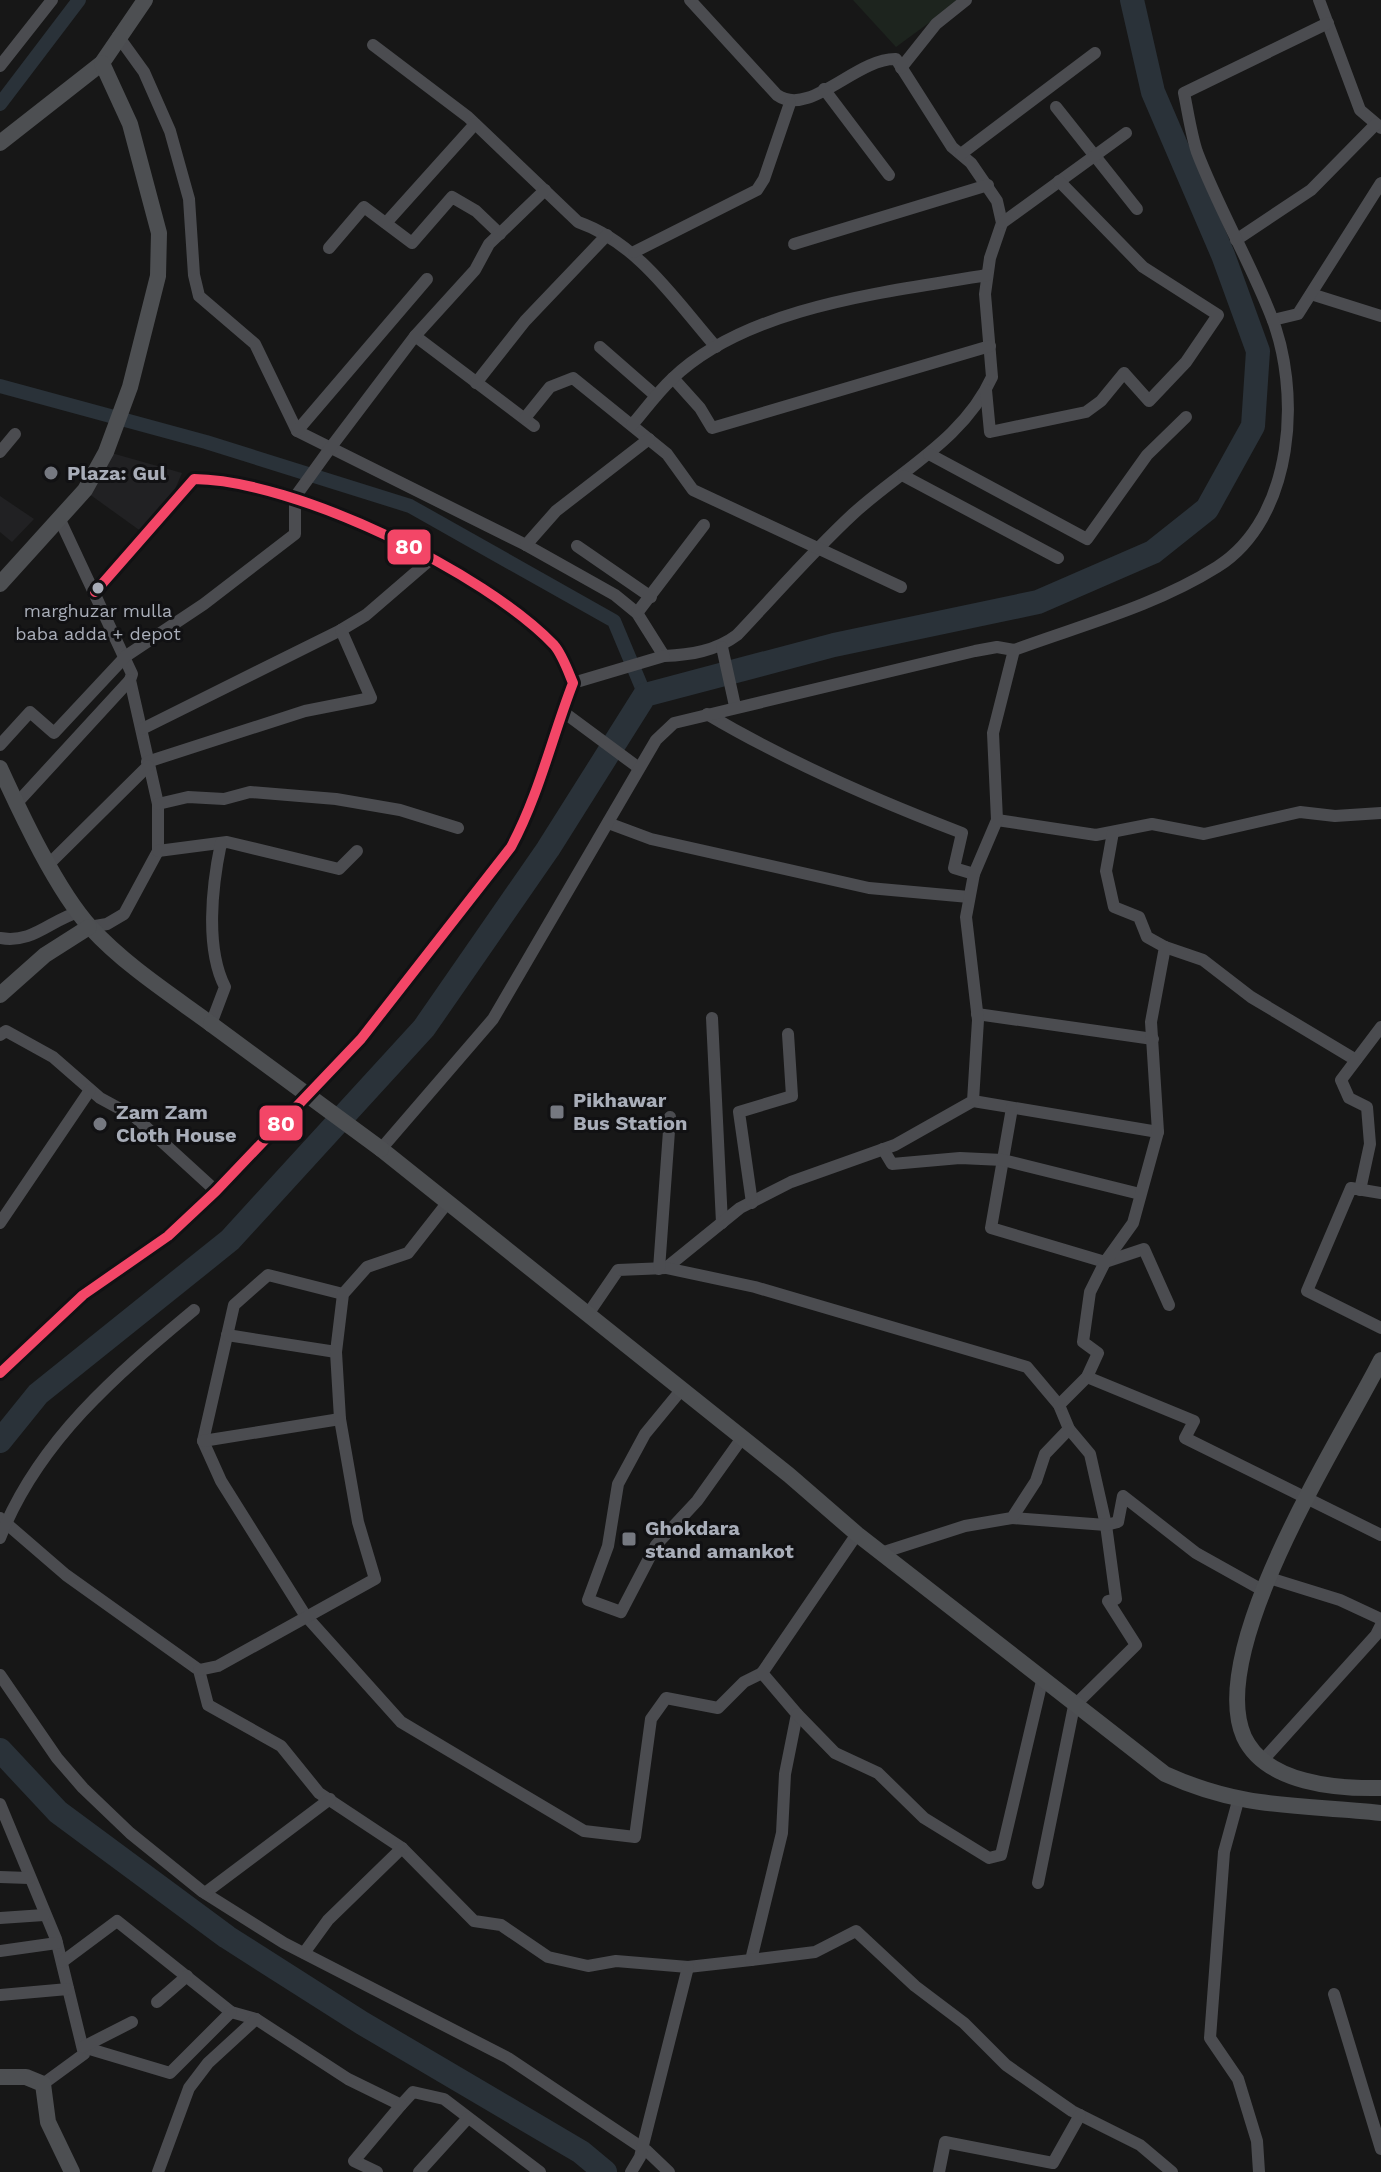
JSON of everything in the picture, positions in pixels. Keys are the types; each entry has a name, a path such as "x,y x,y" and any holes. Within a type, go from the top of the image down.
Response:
{"main road":[{"path":"0,143 102,63 144,0"},
{"path":"0,584 85,490 106,452 130,387 158,276 159,233 130,124 102,63"},
{"path":"0,768 16,804 89,927 153,981 381,1149 1074,1706 1165,1774 1201,1790 1238,1801 1381,1813"},
{"path":"0,995 45,955 89,927"},
{"path":"1381,1360 1375,1385 1304,1497 1266,1584 1239,1679 1239,1712 1245,1738 1263,1760 1321,1785 1381,1788"},
{"path":"0,2077 26,2077 43,2084 48,2122 72,2172"}],"street":[{"path":"0,66 52,0"},
{"path":"573,683 664,656 722,647 854,513 929,454 986,390 992,377 987,275 1002,223 988,185 952,147 896,59 880,59 805,101 790,103 777,95 690,0"},
{"path":"901,68 936,24 966,0"},
{"path":"1236,240 1311,190 1378,126 1360,110 1319,0"},
{"path":"381,1149 493,1019 608,823 636,766 674,723 975,651 997,647 1014,650 1160,596 1220,566 1246,540 1285,461 1289,435 1287,365 1273,320 1196,150 1184,93 1328,23"},
{"path":"118,35 144,72 170,131 189,199 194,275 199,296 255,344 297,431 526,545 615,595 637,613 664,656"},
{"path":"373,45 475,124 578,222 634,252 716,347"},
{"path":"961,154 1095,53"},
{"path":"824,89 889,175"},
{"path":"634,252 673,227 757,190 764,179 790,103"},
{"path":"1056,107 1137,209"},
{"path":"386,223 475,124"},
{"path":"1002,223 1126,133"},
{"path":"986,390 990,432 1086,412 1101,401 1124,373 1149,401 1186,362 1218,315 1143,267 1059,181"},
{"path":"1273,320 1298,314 1381,183"},
{"path":"794,244 988,185"},
{"path":"0,745 30,712 54,733 126,656 204,604 295,534 295,497 331,447 415,336 475,270 489,244 545,190"},
{"path":"329,248 364,207 412,243 452,197 476,211 500,234"},
{"path":"476,383 525,321 607,235"},
{"path":"632,425 673,378 716,347 771,321 884,293 987,275"},
{"path":"297,431 427,279"},
{"path":"1311,294 1381,316"},
{"path":"415,336 529,422 550,387 573,378 667,454 693,490 901,587"},
{"path":"673,378 700,408 712,428 990,346"},
{"path":"600,347 656,396"},
{"path":"929,454 1087,539 1147,455 1186,417"},
{"path":"0,452 15,434"},
{"path":"526,545 556,511 649,439"},
{"path":"904,476 1058,558"},
{"path":"0,1373 83,1295 168,1236 216,1191 361,1039 488,879 527,816 573,683 555,646 493,594 431,559 295,497 222,479 194,479 95,592"},
{"path":"16,804 130,680 132,674 60,520"},
{"path":"637,613 704,525"},
{"path":"577,546 651,597"},
{"path":"142,729 341,630 366,615 431,559"},
{"path":"50,863 148,764 305,711 371,698 341,630"},
{"path":"722,647 735,706"},
{"path":"973,1101 977,1014 965,931 974,874 997,820 993,733 1014,650"},
{"path":"89,927 107,924 124,914 158,851 158,804 148,764 149,753 130,680"},
{"path":"565,713 636,766"},
{"path":"707,714 772,752 820,775 962,833 954,868 974,874"},
{"path":"158,804 188,797 224,799 250,792 278,794 336,799 400,810 458,828"},
{"path":"997,820 1096,835 1152,824 1204,834 1300,812 1335,816 1381,813"},
{"path":"608,823 651,839 869,888 969,897"},
{"path":"1113,832 1106,871 1114,907 1139,917 1147,937 1165,947 1203,960 1251,997 1356,1060"},
{"path":"158,851 221,843 339,869 357,851"},
{"path":"211,1024 225,987 214,965 212,902 221,843"},
{"path":"0,938 25,939 56,918 79,912"},
{"path":"1059,1405 1087,1377 1098,1353 1083,1342 1090,1292 1105,1262 1133,1223 1158,1132 1151,1022 1165,947"},
{"path":"977,1014 1153,1039"},
{"path":"712,1018 722,1223"},
{"path":"1360,1190 1370,1144 1367,1107 1349,1098 1341,1080 1381,1027"},
{"path":"0,1035 6,1031 53,1057 90,1090 135,1117 216,1191"},
{"path":"752,1203 739,1112 792,1096 788,1034"},
{"path":"0,1223 90,1090"},
{"path":"662,1268 752,1203 791,1182 883,1149 973,1101 1158,1132"},
{"path":"1012,1108 991,1228 1105,1262 1144,1249 1169,1305"},
{"path":"662,1268 670,1117"},
{"path":"883,1149 892,1164 960,1158 1003,1160 1140,1194"},
{"path":"1381,1193 1351,1188 1307,1291 1381,1328"},
{"path":"199,1670 218,1666 305,1615 375,1579 358,1522 340,1419 336,1352 343,1294 367,1267 408,1253 448,1202"},
{"path":"588,1314 618,1270 662,1268 755,1287 1027,1367 1059,1405 1069,1429 1090,1454 1106,1525 1116,1599 1108,1601 1136,1645 1074,1706 1038,1883"},
{"path":"343,1294 268,1275 234,1305 203,1441 221,1481 305,1615 401,1722 584,1831 635,1837 651,1719 666,1698 718,1708 744,1682 762,1673 857,1534"},
{"path":"0,1538 3,1521 45,1452 108,1382 194,1310"},
{"path":"227,1335 336,1352"},
{"path":"1087,1377 1194,1421 1185,1438 1381,1535"},
{"path":"682,1389 645,1434 618,1484 608,1546 588,1600 621,1612 656,1545 697,1501 742,1438"},
{"path":"203,1441 340,1419"},
{"path":"1012,1518 1036,1481 1045,1454 1069,1429"},
{"path":"881,1553 965,1526 1012,1518 1106,1525 1118,1522 1123,1496 1196,1553 1266,1584 1340,1600 1381,1622 1376,1635 1348,1668 1263,1760"},
{"path":"3,1521 66,1575 199,1670 208,1705 281,1746 319,1793 402,1848 474,1921 501,1925 548,1957 588,1966 616,1961 688,1967 815,1952 856,1931 915,1986 964,2023 1006,2065 1080,2115 1140,2145 1172,2172"},
{"path":"762,1673 835,1753 878,1773 924,1818 989,1858 1001,1855 1042,1681"},
{"path":"0,1675 57,1758 83,1788 130,1833 205,1893 304,1953 508,2058 669,2172"},
{"path":"751,1960 782,1833 785,1774 797,1714"},
{"path":"205,1893 330,1799"},
{"path":"1238,1801 1224,1852 1210,2038 1238,2079 1257,2141 1259,2172"},
{"path":"0,1804 5,1824 57,1943 83,2047 84,2054 43,2084"},
{"path":"0,1846 15,1846"},
{"path":"304,1953 328,1920 402,1848"},
{"path":"0,1877 29,1878"},
{"path":"0,1918 44,1915"},
{"path":"62,1962 117,1921 231,2012 256,2019 348,2079 401,2105"},
{"path":"0,1951 57,1943"},
{"path":"631,2172 641,2152 688,1967"},
{"path":"157,2002 187,1976"},
{"path":"0,1995 68,1989"},
{"path":"1334,1994 1381,2149"},
{"path":"83,2047 170,2073 231,2012"},
{"path":"158,2172 189,2088 208,2063 256,2019"},
{"path":"83,2047 132,2022"},
{"path":"377,2172 354,2161 413,2092 444,2099 540,2172"},
{"path":"939,2172 945,2142 1053,2163 1080,2115"},
{"path":"419,2172 468,2118"}],"shaded area":[{"path":"853,0 960,0 896,47"},
{"path":"108,452 182,473 173,494 142,532 85,491"},
{"path":"0,496 34,519 12,542 0,532"}],"waterway":[{"path":"0,104 79,0"},
{"path":"0,1441 38,1394 230,1240 424,1028 548,849 645,695 834,645 1038,602 1153,552 1207,509 1253,426 1258,351 1223,255 1153,92 1132,0"},
{"path":"0,386 206,442 410,506 614,621 645,695"},
{"path":"0,1750 58,1812 227,1937 362,2023 581,2152 605,2172"}],"transit line":[{"name":"80","path":"0,1373 83,1295 168,1236 216,1191 361,1039 511,847 537,786 573,683 554,645 523,617 482,588 386,535 283,495 236,483 194,479 95,592"}],"place":[{"name":"Plaza: Gul","path":"51,473"},
{"name":"marghuzar mulla baba adda + depot","path":"98,588"},
{"name":"Pikhawar Bus Station","path":"557,1112"},
{"name":"Zam Zam Cloth House","path":"100,1124"},
{"name":"Ghokdara stand amankot","path":"629,1539"}]}
